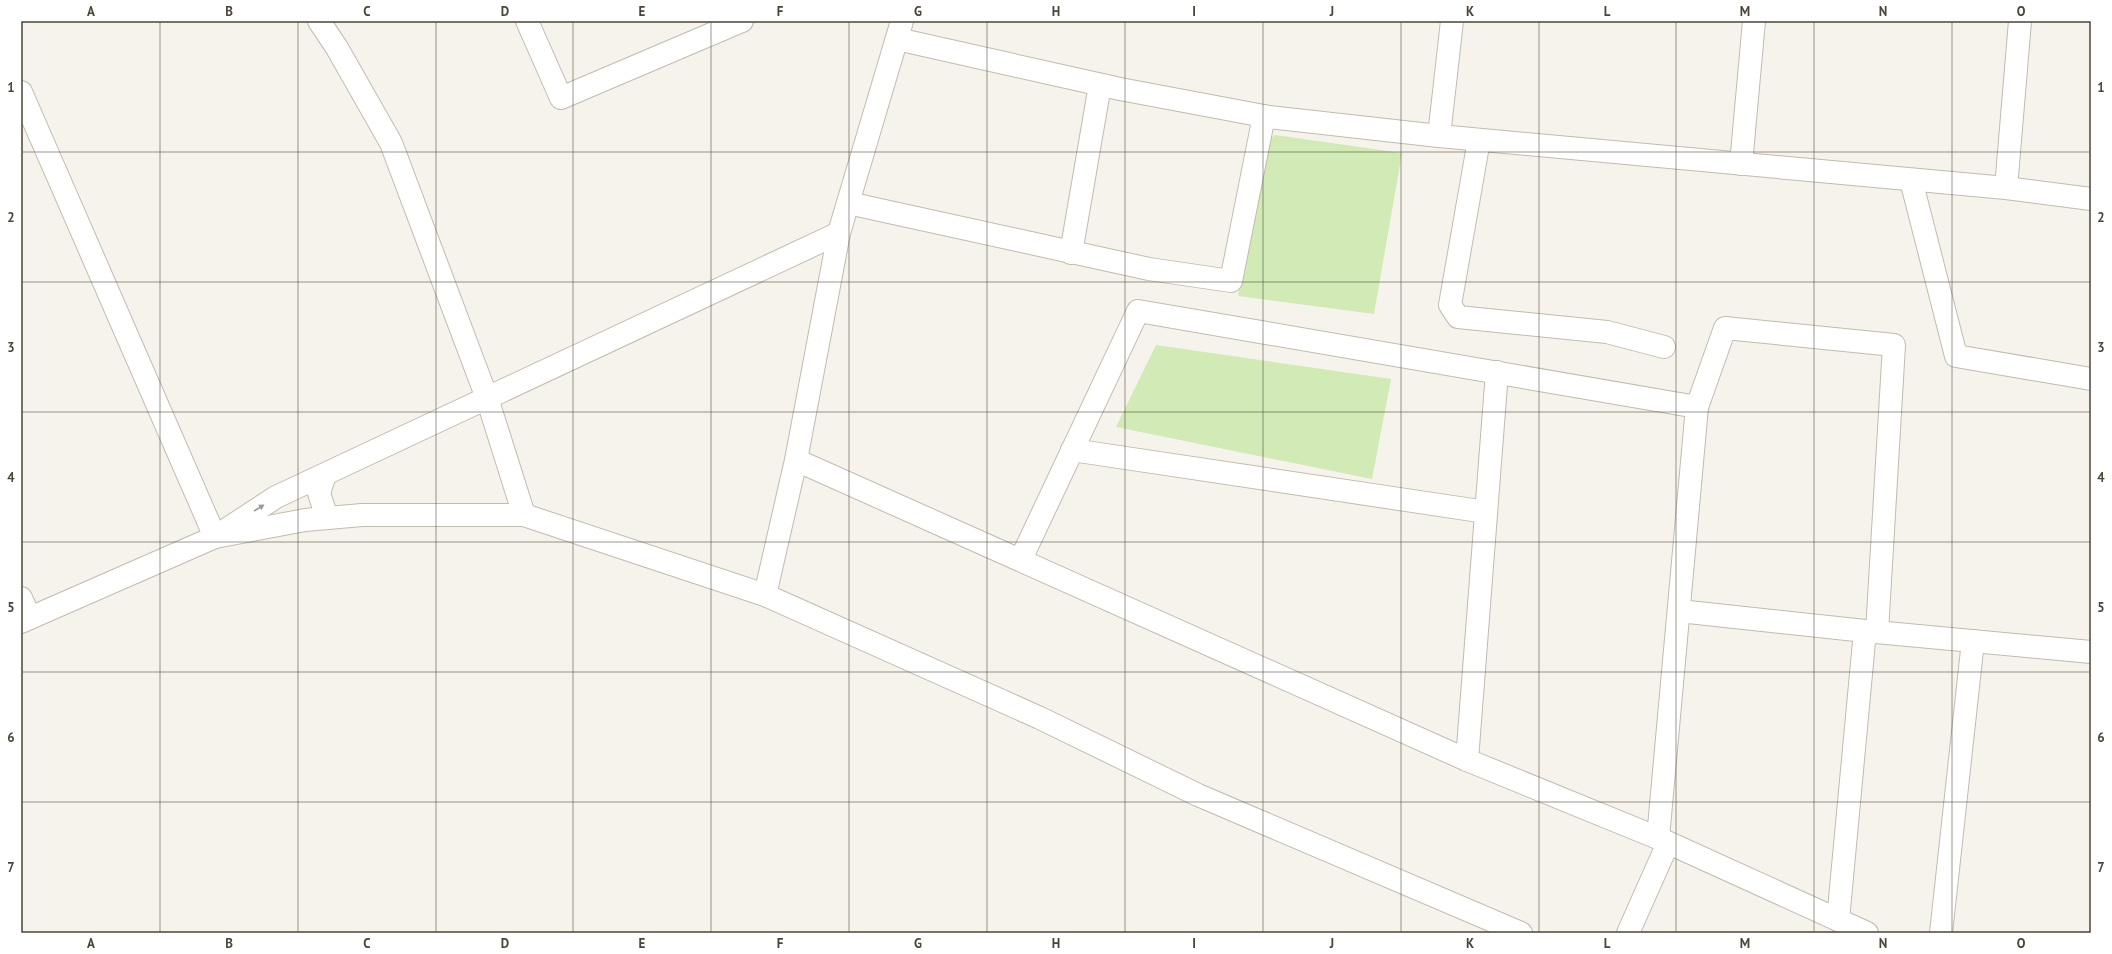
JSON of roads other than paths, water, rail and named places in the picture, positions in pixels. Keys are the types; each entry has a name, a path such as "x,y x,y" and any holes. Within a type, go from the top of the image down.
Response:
{"street":[{"path":"319,21 337,48 391,143 488,398 524,514"},
{"path":"527,21 561,98 742,21"},
{"path":"1439,136 1452,21"},
{"path":"1741,164 1754,21"},
{"path":"2006,188 2020,21"},
{"path":"765,595 796,460 840,233 900,30 1100,85 1264,116 1479,140 2006,188 2091,199"},
{"path":"1071,253 1100,85"},
{"path":"21,92 215,536"},
{"path":"848,202 1071,253 1150,269 1231,281 1264,116"},
{"path":"1479,140 1450,305 1458,317 1607,332 1664,347"},
{"path":"1911,180 1956,356 2091,379"},
{"path":"21,598 26,620 215,536 276,497 326,475 840,233"},
{"path":"1021,560 1138,311 1697,407"},
{"path":"1628,933 1663,841 1679,611 1697,407 1725,328 1894,345 1871,632 1838,920"},
{"path":"1467,760 1497,372"},
{"path":"1072,450 1486,512"},
{"path":"796,460 1467,760 1663,841 1867,933"},
{"path":"326,475 319,493 327,518"},
{"path":"283,524 287,508 293,498 326,475"},
{"path":"215,536 283,524 362,515 524,514 765,595 1040,718 1198,795 1521,933"},
{"path":"1679,611 1871,632 2091,652"},
{"path":"1941,933 1973,641"}]}
